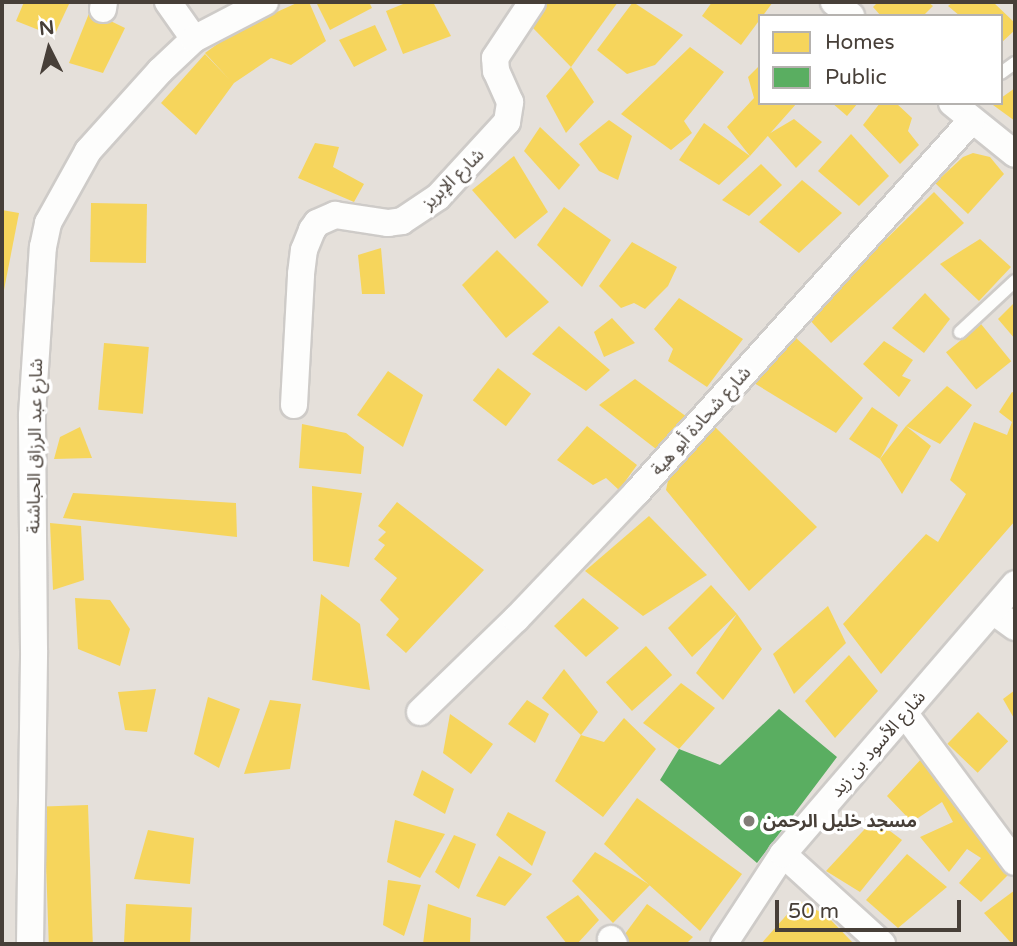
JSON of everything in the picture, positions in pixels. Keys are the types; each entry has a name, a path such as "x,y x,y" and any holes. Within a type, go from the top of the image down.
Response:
{"street":[{"path":"168,2 194,39"},
{"name":"شارع عبد الرزاق الحباشنة","path":"30,944 34,650 32,415 43,247 48,223 88,152 131,102 194,39 265,2"},
{"name":"شارع الإبريز","path":"293,405 301,274 304,250 312,230 317,223 335,215 388,223 402,221 438,197 507,122 510,102 496,71 495,58 532,2"},
{"path":"834,2 849,14"},
{"path":"959,108 1015,154"},
{"name":"شارع شحادة أبو هية","path":"420,712 516,619 637,492 959,108"},
{"name":"شارع الأسود بن زيد","path":"725,943 783,854 1015,584"},
{"path":"993,611 1015,627"},
{"path":"905,714 1015,862"},
{"path":"783,854 882,944"}],"lane":[{"path":"960,332 1015,281"}],"shaded area":[{"path":"2,2 1015,2 1015,944 2,944"}],"building: Homes":[{"path":"24,2 70,2 54,36 16,21"},
{"path":"299,2 309,2 326,41 291,65 271,58 234,83 196,135 161,103 205,54 229,79 205,53 237,30"},
{"path":"316,2 369,2 372,8 330,30"},
{"path":"408,2 433,2 451,36 403,54 386,11"},
{"path":"547,2 618,2 571,67 532,27"},
{"path":"633,2 683,35 655,65 627,74 597,50"},
{"path":"712,2 773,2 764,14 758,14 758,22 741,45 702,16"},
{"path":"878,2 928,2 933,6 925,14 879,14 873,7"},
{"path":"953,2 993,2 1015,23 1015,30 1003,41 1003,14 958,14 948,6"},
{"path":"90,11 125,28 103,73 69,63"},
{"path":"375,25 387,50 354,67 339,40"},
{"path":"690,47 724,72 684,121 692,133 671,150 621,114"},
{"path":"571,67 594,102 566,133 546,96"},
{"path":"758,67 758,105 795,105 750,156 727,127 754,98 748,77"},
{"path":"1015,88 1015,121 993,105 1003,105 1003,97"},
{"path":"834,105 856,105 847,116"},
{"path":"878,105 898,105 912,118 908,131 919,145 900,164 863,125"},
{"path":"794,119 822,142 796,168 767,135"},
{"path":"609,120 632,136 618,180 599,171 579,144"},
{"path":"704,123 750,156 719,185 679,160"},
{"path":"540,127 580,165 559,190 524,151"},
{"path":"851,134 889,176 859,206 818,171"},
{"path":"315,143 339,147 333,167 364,184 354,202 298,178"},
{"path":"973,153 990,157 1004,174 968,214 935,183 963,157"},
{"path":"514,156 548,212 515,239 472,190"},
{"path":"761,164 782,185 749,216 722,200"},
{"path":"802,180 842,213 799,253 759,222"},
{"path":"934,192 964,223 831,343 807,317"},
{"path":"91,203 147,204 146,263 90,262"},
{"path":"564,207 611,240 582,287 537,245"},
{"path":"2,210 19,213 3,295 2,295"},
{"path":"980,239 1011,267 979,301 940,264"},
{"path":"632,242 677,267 668,286 645,309 634,303 621,308 599,286"},
{"path":"381,248 385,294 362,294 358,255"},
{"path":"497,250 549,302 506,338 462,285"},
{"path":"925,293 950,319 924,353 892,328"},
{"path":"679,298 743,339 707,387 668,361 673,349 654,329"},
{"path":"1015,302 1015,339 998,319"},
{"path":"612,318 635,343 604,357 594,332"},
{"path":"981,324 1011,361 976,390 946,352"},
{"path":"559,326 610,370 586,391 532,354"},
{"path":"796,338 863,398 836,433 754,383"},
{"path":"884,341 913,360 902,376 911,380 899,397 863,364"},
{"path":"104,343 149,347 143,414 98,410"},
{"path":"498,368 531,394 506,426 473,400"},
{"path":"388,371 423,395 403,447 357,415"},
{"path":"635,379 687,417 656,449 599,405"},
{"path":"947,386 972,405 940,444 906,426"},
{"path":"1012,392 1015,393 1015,521 881,674 843,624 926,534 938,542 966,494 950,480 974,422 1007,435 1012,422 999,412"},
{"path":"872,407 898,425 880,459 849,439"},
{"path":"302,424 346,433 364,447 361,474 299,468"},
{"path":"587,426 637,465 619,490 606,478 593,485 557,460"},
{"path":"714,426 817,527 749,591 666,490 670,471"},
{"path":"906,426 931,446 902,494 880,459"},
{"path":"80,427 92,458 54,459 60,437"},
{"path":"312,486 362,493 349,567 313,561"},
{"path":"73,493 236,503 237,537 63,518"},
{"path":"397,502 484,570 406,653 386,635 399,619 380,600 397,578 374,559 385,545 378,540 386,532 378,526"},
{"path":"649,516 707,575 643,616 585,571"},
{"path":"50,523 81,526 84,580 53,590"},
{"path":"711,585 737,614 692,657 668,628"},
{"path":"321,594 360,624 370,690 312,680"},
{"path":"75,598 110,600 130,629 120,666 78,649"},
{"path":"583,598 619,628 586,657 554,626"},
{"path":"828,606 846,643 794,694 773,654"},
{"path":"737,614 762,649 723,700 696,673"},
{"path":"646,646 672,675 632,711 606,682"},
{"path":"849,655 878,691 835,738 805,701"},
{"path":"564,669 598,712 581,735 542,698"},
{"path":"681,683 715,708 679,749 643,723"},
{"path":"156,689 147,732 125,730 118,692"},
{"path":"1015,690 1015,720 1003,699"},
{"path":"208,697 240,709 219,768 194,754"},
{"path":"270,700 301,704 290,769 244,774"},
{"path":"527,700 549,714 535,743 508,724"},
{"path":"978,712 1008,741 978,773 947,744"},
{"path":"450,714 493,744 471,774 443,753"},
{"path":"624,718 656,749 603,817 555,781 581,735 604,742"},
{"path":"923,757 1010,873 981,902 959,883 981,858 967,849 949,872 920,837 953,822 942,802 912,822 887,796"},
{"path":"422,770 454,789 445,814 413,795"},
{"path":"637,798 742,874 700,931 604,844"},
{"path":"88,805 93,944 49,944 44,807"},
{"path":"508,812 546,832 532,866 496,835"},
{"path":"874,819 902,840 860,892 826,871"},
{"path":"395,820 445,834 420,878 387,862"},
{"path":"148,830 194,838 190,884 134,879"},
{"path":"454,835 476,844 459,889 435,872"},
{"path":"595,852 650,885 613,923 572,881"},
{"path":"907,854 947,887 898,928 866,900"},
{"path":"499,856 532,874 505,906 476,896"},
{"path":"388,880 421,885 404,936 383,925"},
{"path":"1015,890 1015,944 1012,944 984,913"},
{"path":"578,895 599,920 577,944 567,944 546,917"},
{"path":"799,901 826,915 854,944 761,944"},
{"path":"126,904 192,907 190,944 124,944"},
{"path":"428,904 471,918 470,944 423,944"},
{"path":"647,904 693,937 686,944 631,944 622,938"}],"building: Public":[{"name":"مسجد خليل الرحمن","path":"779,709 837,757 757,863 660,780 679,749 720,765"}],"place":[{"name":"مسجد خليل الرحمن","path":"749,821"}]}
